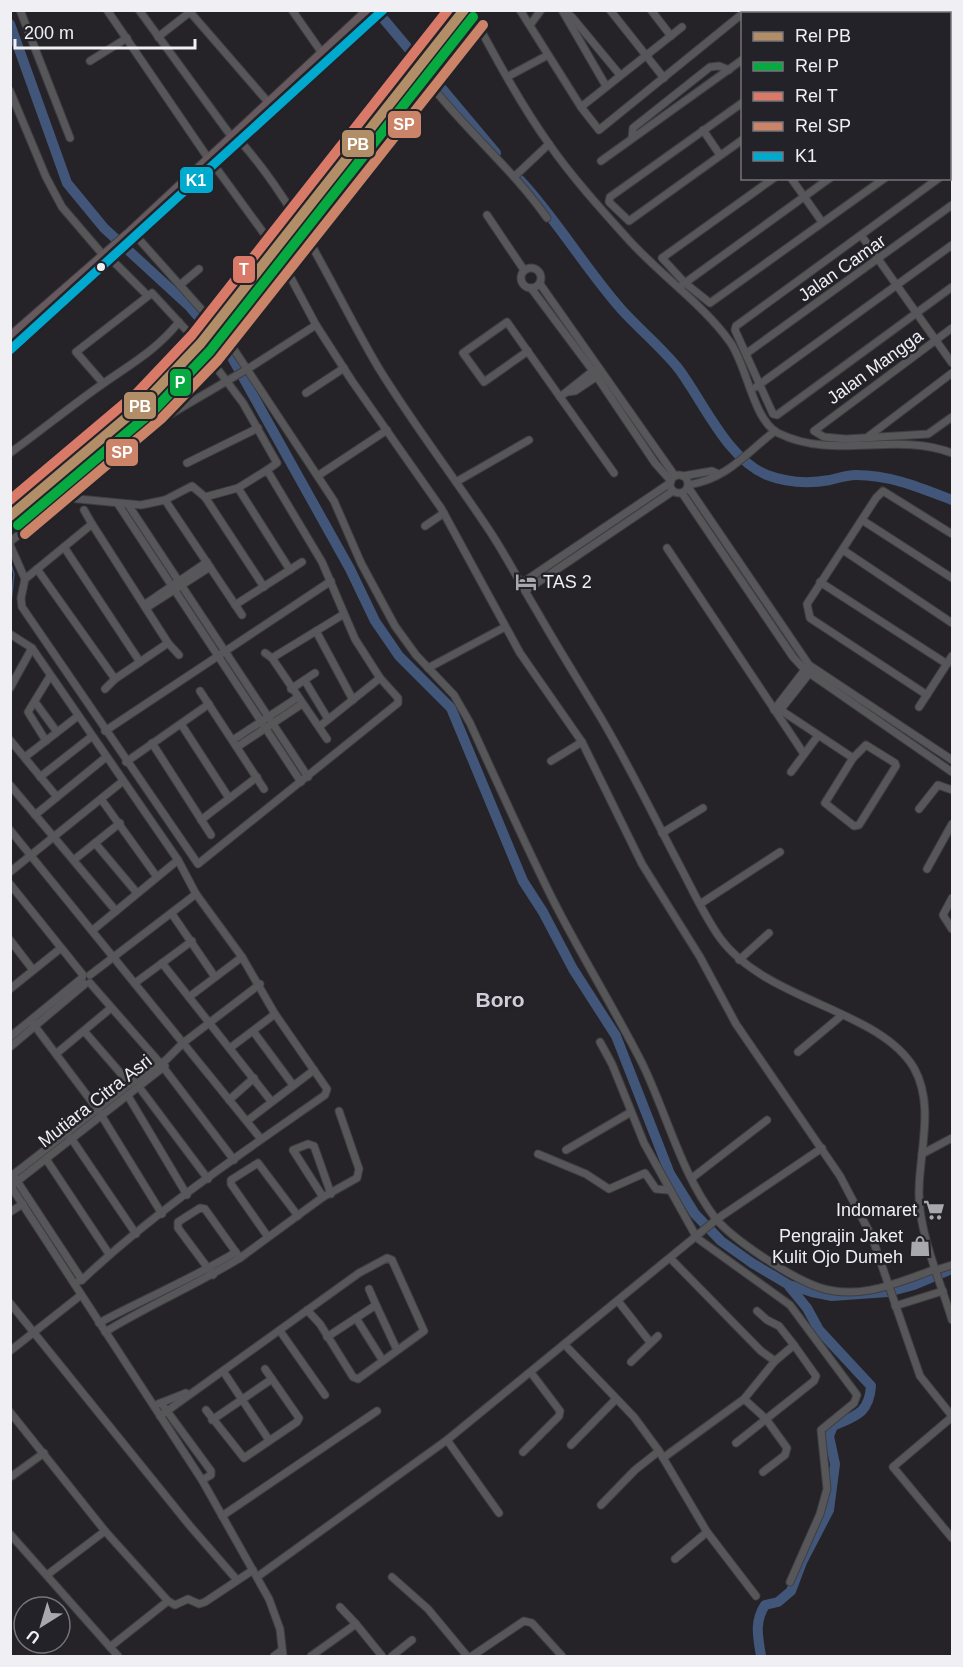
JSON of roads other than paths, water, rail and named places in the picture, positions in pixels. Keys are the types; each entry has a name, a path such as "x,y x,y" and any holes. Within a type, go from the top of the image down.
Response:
{"highway":[{"path":"211,161 240,141 384,10"},
{"path":"10,337 132,237 211,161 231,136 367,12"},
{"path":"303,70 311,77"},
{"path":"10,350 109,257"}],"street":[{"path":"20,10 70,138"},
{"path":"107,10 279,255 316,325 444,513 482,578 505,627 582,742 642,864 700,957 736,1024 822,1148 863,1219 920,1376 952,1417 893,1467 952,1538"},
{"path":"139,10 231,136"},
{"path":"291,10 322,53"},
{"path":"470,10 507,77 549,144 608,216 732,344 765,421 775,431 819,445 922,444 952,453"},
{"path":"520,10 581,107 599,130 741,16"},
{"path":"530,25 541,10"},
{"path":"562,10 572,16 620,75"},
{"path":"562,10 606,86"},
{"path":"609,10 664,78"},
{"path":"651,10 671,36"},
{"path":"158,37 190,12 268,102"},
{"path":"581,107 682,27"},
{"path":"90,61 127,38"},
{"path":"507,77 548,55"},
{"path":"601,161 741,61"},
{"path":"632,138 633,128 710,67 719,66 729,70"},
{"path":"434,89 468,131 515,176 547,218"},
{"path":"10,91 46,177 62,207 148,296"},
{"path":"741,106 703,130 610,197 609,202 629,221 741,141"},
{"path":"703,130 720,155"},
{"path":"240,141 259,164 312,242 376,363 522,583 606,726 700,904 724,943 739,960 770,981 895,1044 913,1067 923,1093 920,1213 952,1320"},
{"path":"515,176 549,144"},
{"path":"771,180 663,256 662,261 685,283 712,303 882,180"},
{"path":"791,180 822,222"},
{"path":"678,289 827,180"},
{"path":"936,180 736,326 736,332 773,414 777,415 952,287"},
{"name":"Jalan Camar","path":"747,353 879,260 952,205"},
{"path":"608,216 617,210"},
{"path":"487,215 524,270 523,283 531,288 597,372 675,479 688,486 741,574"},
{"path":"861,235 952,363"},
{"path":"132,237 202,310"},
{"path":"752,390 952,245"},
{"path":"279,255 260,279 226,331 227,339 319,474 334,501 361,563 395,626 428,668 454,695 470,723 553,899 642,1062 692,1178 715,1221 783,1270 818,1287 852,1293 888,1287 952,1265"},
{"path":"524,270 529,268 538,270 542,279 540,284 531,288"},
{"path":"180,285 199,269"},
{"path":"540,284 597,372"},
{"path":"103,383 76,352 148,296 154,294 188,332"},
{"path":"559,326 566,321"},
{"path":"10,453 103,383 141,360 162,343 179,322"},
{"path":"528,351 484,382 463,353 507,322 528,351 614,473"},
{"path":"126,424 135,435 246,370 316,325"},
{"name":"Jalan Mangga","path":"868,436 824,437 815,433 816,429 952,328"},
{"path":"205,497 238,488 278,463 229,380 207,355"},
{"path":"306,393 344,368"},
{"path":"560,397 597,372"},
{"path":"868,436 952,374"},
{"path":"868,436 927,434 952,417"},
{"path":"187,464 258,428"},
{"path":"319,474 387,430"},
{"path":"682,493 688,486 708,481 716,474 735,467 751,450 775,431"},
{"path":"868,436 872,446"},
{"path":"456,482 529,440"},
{"path":"92,524 26,579 21,598 22,607 198,864 396,706 398,698 380,678 355,639 331,581 267,470"},
{"path":"522,583 675,479 711,471 716,474"},
{"path":"674,491 675,479"},
{"path":"26,579 10,543 58,501 75,498 129,506 165,500 192,486 205,497 264,587"},
{"path":"238,488 290,570"},
{"path":"525,591 674,491 682,493 809,669 901,738 952,772"},
{"path":"927,695 810,618 807,612 808,602 883,491 952,534"},
{"path":"165,500 242,615"},
{"path":"118,504 176,586 304,779"},
{"path":"129,506 176,586"},
{"path":"84,510 168,643 179,655"},
{"path":"425,526 444,513"},
{"path":"862,520 952,578"},
{"path":"610,522 616,529"},
{"path":"64,547 140,662"},
{"path":"667,548 804,754"},
{"path":"843,550 952,623"},
{"path":"235,605 302,562"},
{"path":"145,606 208,565"},
{"path":"37,569 115,679"},
{"path":"105,731 331,581"},
{"path":"820,582 947,664"},
{"path":"272,658 344,615"},
{"path":"428,668 505,627"},
{"path":"316,631 353,700"},
{"path":"10,634 32,648 105,758 178,860 196,894 260,984 275,1014 327,1086 326,1094 261,1139 109,1254 78,1282"},
{"path":"105,688 168,643"},
{"path":"10,688 32,648"},
{"path":"265,653 272,658 299,701 320,726 327,739"},
{"path":"920,707 952,656"},
{"path":"777,711 809,669"},
{"path":"809,669 952,760"},
{"path":"291,689 315,673"},
{"path":"46,741 28,713 50,676"},
{"path":"320,726 380,678"},
{"path":"305,681 328,719"},
{"path":"201,691 264,789"},
{"path":"235,744 299,701"},
{"path":"35,702 57,732"},
{"path":"126,762 208,705"},
{"path":"777,711 853,758"},
{"path":"25,757 78,716"},
{"path":"180,724 229,798"},
{"path":"901,738 906,730"},
{"path":"40,777 91,737"},
{"path":"791,772 817,737"},
{"path":"10,740 57,797"},
{"path":"551,761 582,742"},
{"path":"152,743 211,835"},
{"path":"868,746 896,766 859,825 854,826 825,803 853,758 862,747 868,746"},
{"path":"35,815 105,758"},
{"path":"201,820 256,777"},
{"path":"10,872 123,781"},
{"path":"919,809 938,785 952,790"},
{"path":"10,786 75,859 116,911"},
{"path":"102,799 157,877"},
{"path":"662,833 703,808"},
{"path":"75,859 120,822"},
{"path":"927,869 952,824"},
{"path":"10,830 261,1139"},
{"path":"95,843 137,893"},
{"path":"700,904 780,852"},
{"path":"93,930 178,860"},
{"path":"10,884 86,979 163,1064 234,1160"},
{"path":"10,1047 33,1024 86,979 196,894"},
{"path":"952,898 943,915 952,929"},
{"path":"172,914 215,977"},
{"path":"739,960 769,933"},
{"path":"10,940 33,970"},
{"path":"135,983 192,942"},
{"path":"10,989 61,948"},
{"path":"189,997 242,957"},
{"path":"162,963 271,1101"},
{"name":"Mutiara Citra Asri","path":"13,1181 99,1113 128,1096 183,1043 260,984"},
{"path":"57,1053 111,1008"},
{"path":"230,1048 275,1014"},
{"path":"798,1052 841,1016"},
{"path":"10,1037 33,1024"},
{"path":"33,1024 57,1053 99,1113 162,1214"},
{"path":"84,1031 130,1084"},
{"path":"253,1031 292,1085"},
{"path":"600,1042 615,1070 631,1112 668,1190 698,1237 790,1305 857,1395 854,1402 824,1426 820,1433 827,1489 820,1514 790,1582"},
{"name":"Mutiara Citra Asri","path":"13,1181 46,1159 130,1084 163,1064"},
{"path":"247,1121 314,1070"},
{"path":"229,1100 254,1078"},
{"path":"139,1087 208,1179"},
{"path":"128,1096 188,1195"},
{"path":"105,1332 148,1305 211,1272 268,1237 323,1197 357,1178 360,1173 339,1111"},
{"path":"566,1150 631,1112"},
{"path":"692,1178 767,1120"},
{"path":"71,1138 136,1234"},
{"path":"922,1154 952,1138"},
{"path":"323,1197 293,1150 308,1144 314,1146 332,1194"},
{"path":"10,1412 105,1531 168,1601 175,1605 188,1599 199,1604 237,1580 255,1574 447,1440 532,1374 715,1221 822,1148"},
{"path":"538,1154 586,1174 609,1189 645,1173 656,1190 668,1190"},
{"path":"46,1159 109,1254"},
{"path":"268,1237 231,1180 258,1163 298,1216"},
{"path":"13,1181 23,1204 78,1282"},
{"path":"13,1181 78,1282 81,1294 99,1323 163,1413 255,1574 280,1629 282,1653 274,1656"},
{"path":"10,1212 23,1204"},
{"path":"211,1272 178,1228 178,1222 200,1208 205,1209 238,1255"},
{"path":"163,1413 189,1392 224,1371 359,1273 387,1258 392,1260 424,1332 356,1378 327,1337 311,1308"},
{"path":"671,1259 761,1351 775,1361"},
{"path":"99,1323 211,1272"},
{"path":"369,1289 398,1350"},
{"path":"894,1304 942,1291"},
{"path":"10,1351 81,1294"},
{"path":"618,1301 650,1342"},
{"path":"10,1302 137,1461 237,1580"},
{"path":"327,1337 376,1305"},
{"path":"736,1443 816,1380 779,1326 767,1320 758,1311"},
{"path":"356,1318 383,1360"},
{"path":"280,1331 326,1395"},
{"path":"631,1362 658,1336"},
{"path":"565,1345 616,1399 661,1455 707,1532 756,1596"},
{"path":"601,1505 634,1470 661,1455 744,1399 775,1361 794,1345"},
{"path":"206,1410 241,1458 269,1440 299,1418 265,1369"},
{"path":"224,1371 269,1440"},
{"path":"523,1452 559,1416 560,1411 532,1374"},
{"path":"212,1420 272,1379"},
{"path":"157,1404 189,1392"},
{"path":"571,1445 616,1399"},
{"path":"744,1399 766,1419 787,1450 785,1455 763,1472"},
{"path":"222,1516 377,1411"},
{"path":"163,1413 211,1471 211,1475 202,1480"},
{"path":"447,1440 499,1513"},
{"path":"12,1476 44,1452"},
{"path":"47,1575 105,1531"},
{"path":"675,1559 707,1532"},
{"path":"10,1534 118,1656"},
{"path":"392,1577 428,1609 467,1656"},
{"path":"110,1647 168,1601"},
{"path":"340,1607 382,1656"},
{"path":"472,1656 524,1621 532,1623 562,1656"},
{"path":"311,1656 356,1624"},
{"path":"392,1656 412,1641"}],"waterway":[{"path":"376,10 496,153"},
{"path":"10,24 67,183 104,228 189,306 230,354 350,569 375,621 399,656 451,708 523,881 543,912 573,969 616,1036 670,1174 695,1214 721,1241 752,1263 789,1285 812,1292 832,1296 888,1292 914,1285 952,1269"},
{"path":"520,180 621,309 678,368 728,443 753,467 775,478 798,482 822,481 853,475 881,477 906,483 952,500"},
{"path":"10,561 14,574 11,603"},
{"path":"761,1656 759,1617 765,1605 778,1602 791,1591 802,1562 829,1510 835,1464 829,1436 833,1426 860,1413 867,1403 871,1386 819,1330 807,1308 789,1286"}],"rail line":[{"name":"T","path":"10,500 138,392 192,335 448,10"},
{"name":"PB","path":"10,516 146,401 201,343 464,10"},
{"name":"P","path":"18,525 154,410 210,351 473,17"},
{"name":"SP","path":"25,534 161,419 218,360 483,25"}],"place":[{"name":"TAS 2","path":"526,582"},
{"name":"Indomaret","path":"934,1210"},
{"name":"Pengrajin Jaket Kulit Ojo Dumeh","path":"920,1246"}],"district":[{"name":"Boro","path":"500,1000"}]}
